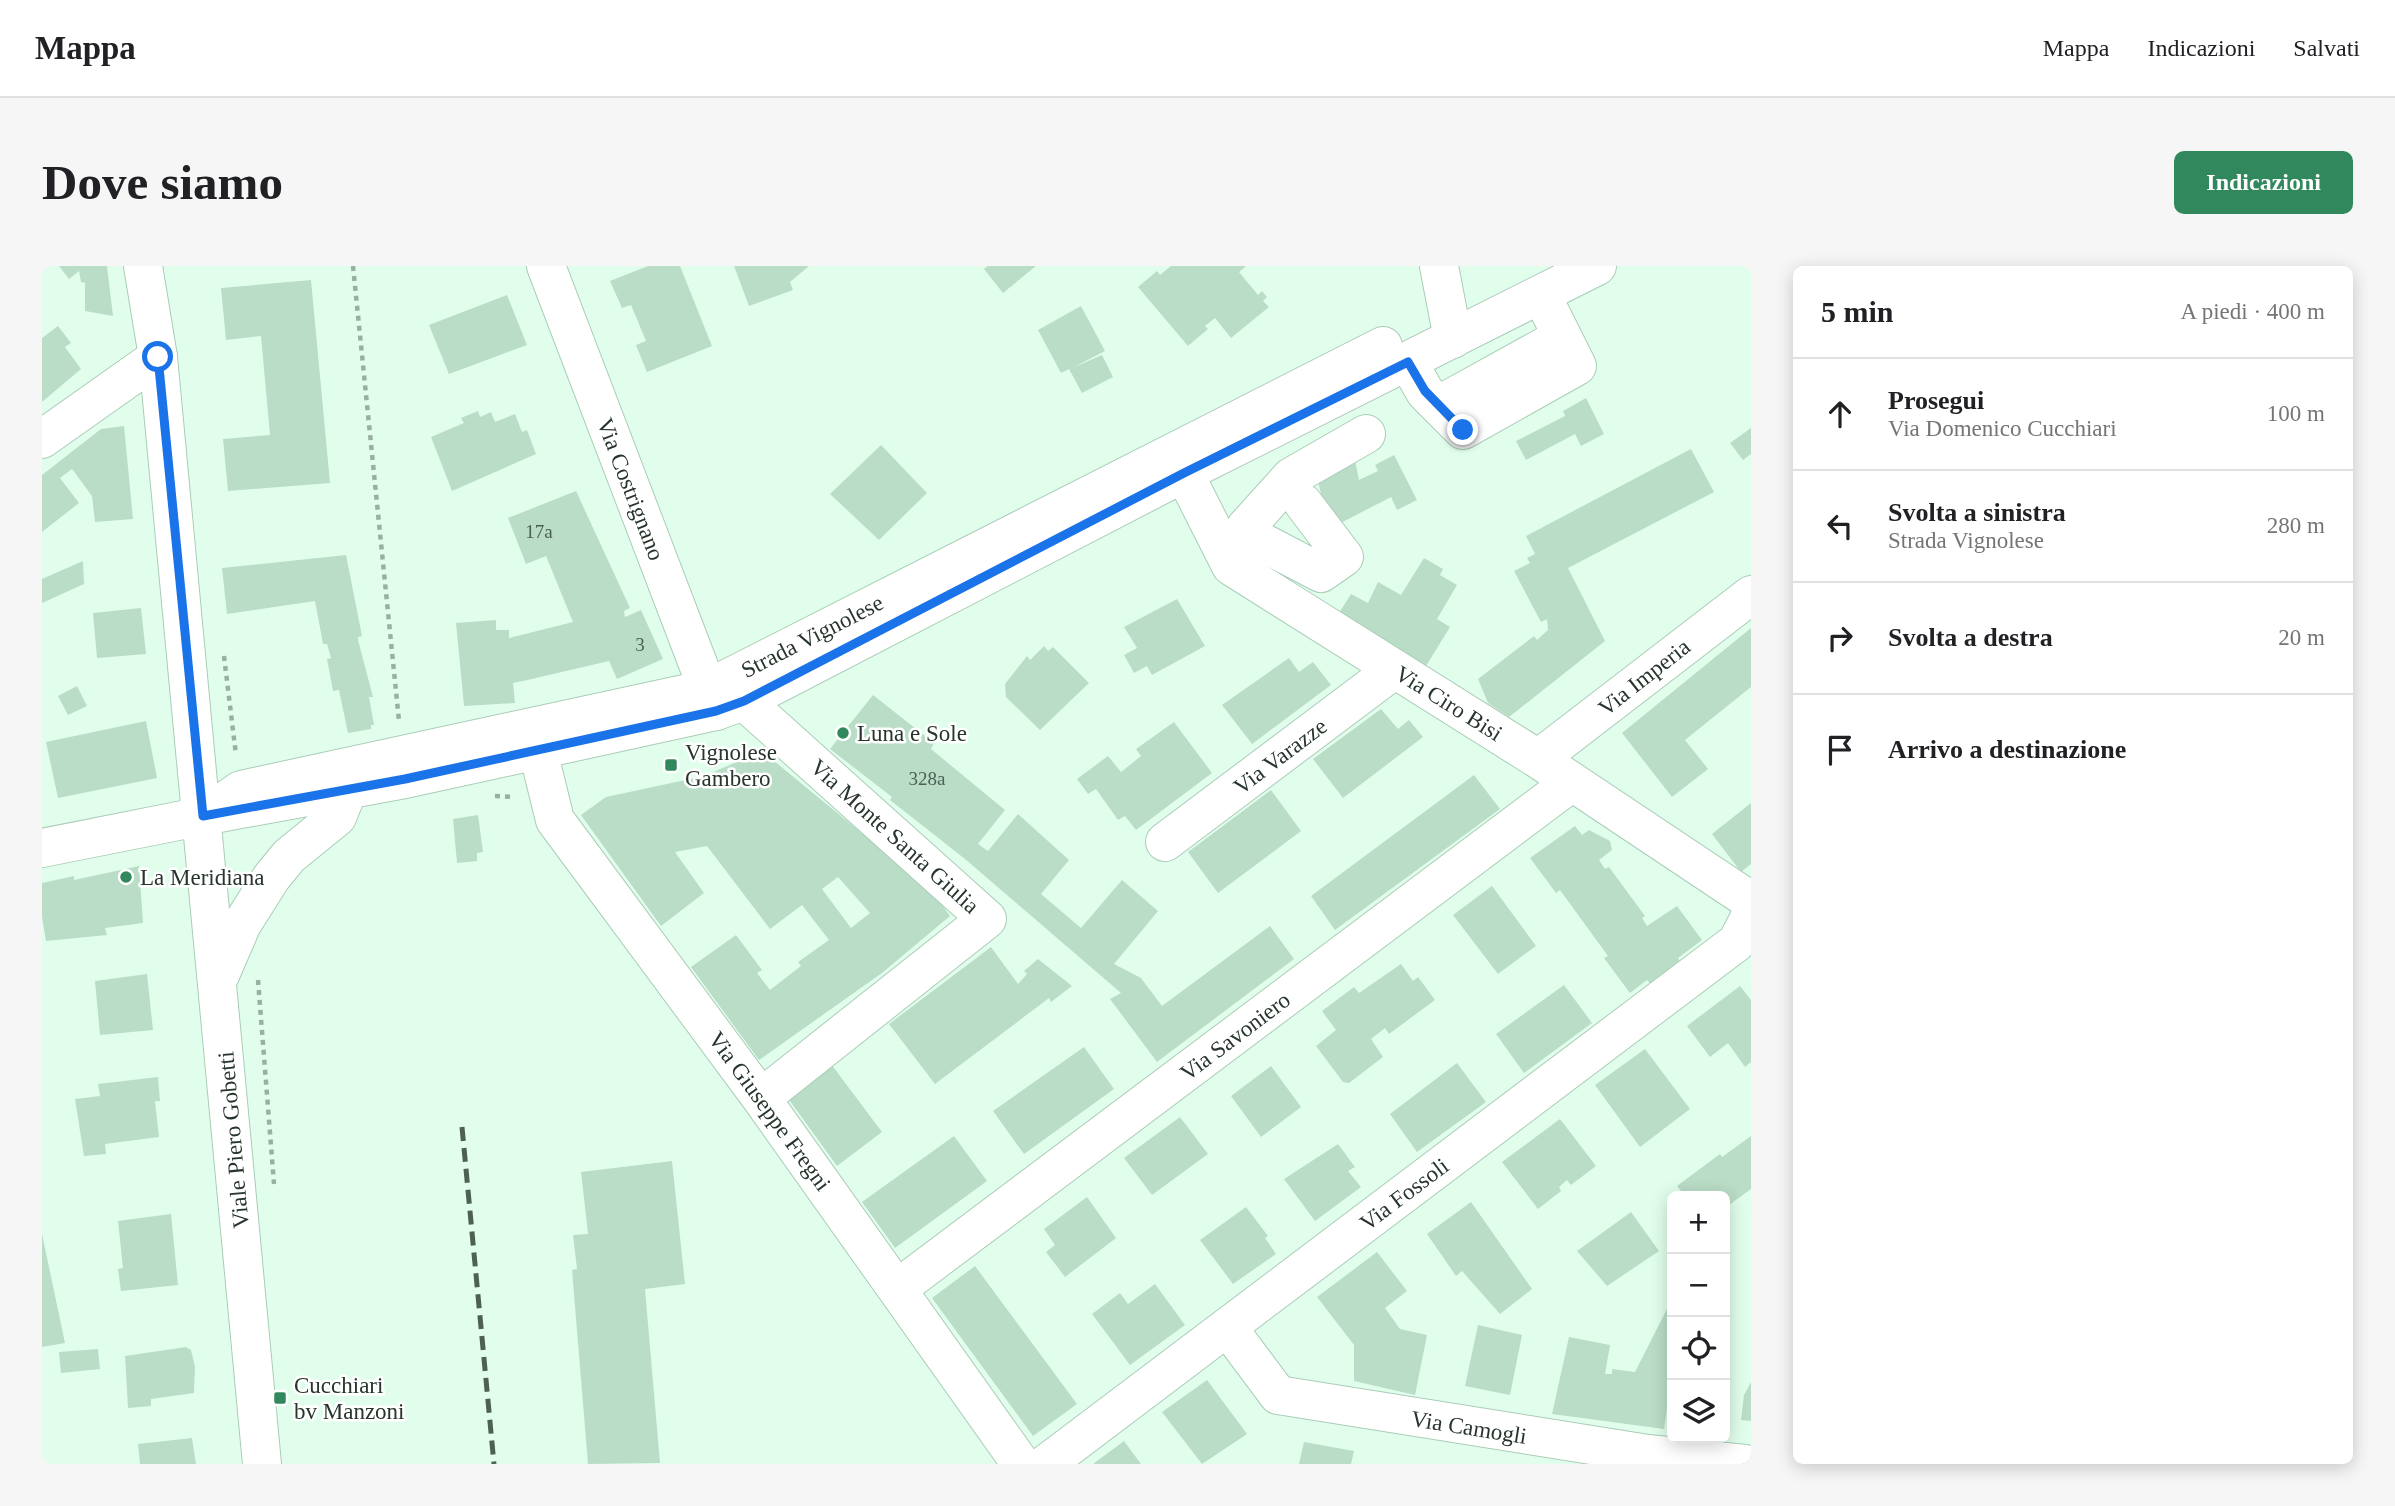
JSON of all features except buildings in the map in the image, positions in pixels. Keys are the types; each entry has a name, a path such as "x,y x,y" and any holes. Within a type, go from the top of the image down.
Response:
{"street":[{"name":"Viale Piero Gobetti","path":"142,266 158,357 262,1464"},
{"name":"Via Costrignano","path":"546,266 723,701"},
{"path":"1439,266 1453,339"},
{"name":"Strada Vignolese","path":"203,816 241,790 723,701 1395,354 1453,339 1597,266"},
{"path":"1395,354 1425,391 1463,430 1577,366 1542,296"},
{"name":"Strada Vignolese","path":"46,840 348,790 538,751 723,701 1350,390 1395,354"},
{"path":"42,439 158,357"},
{"path":"1270,430 1297,490 1366,434 1350,390"},
{"name":"Via Ciro Bisi","path":"1184,473 1231,566 1538,759 1751,901"},
{"name":"Via Imperia","path":"1538,759 1751,595"},
{"name":"Via Varazze","path":"1165,842 1395,669"},
{"name":"Via Monte Santa Giulia","path":"723,701 987,919 761,1098"},
{"name":"Via Giuseppe Fregni","path":"538,751 545,791 555,820 761,1098 1021,1464"},
{"name":"Via Savoniero","path":"897,1289 1572,782"},
{"path":"218,980 242,923 271,878 289,856 337,817 348,790"},
{"name":"Via Fossoli","path":"1046,1464 1746,938"},
{"name":"Via Camogli","path":"1228,1328 1278,1395 1635,1452 1745,1464"}],"path":[{"path":"353,266 399,727"},
{"path":"224,650 241,790"},
{"path":"483,792 505,799 545,791"},
{"path":"258,976 274,1185"}],"railway":[{"path":"462,1127 494,1464"}],"place":[{"name":"Luna e Sole","path":"843,733"},
{"name":"Vignolese Gambero","path":"671,765"},
{"name":"La Meridiana","path":"126,877"},
{"name":"Cucchiari bv Manzoni","path":"280,1398"}],"route":[{"path":"158,357 203,816 510,757 716,711 744,701 1184,473 1408,362 1425,391 1463,430"}]}
